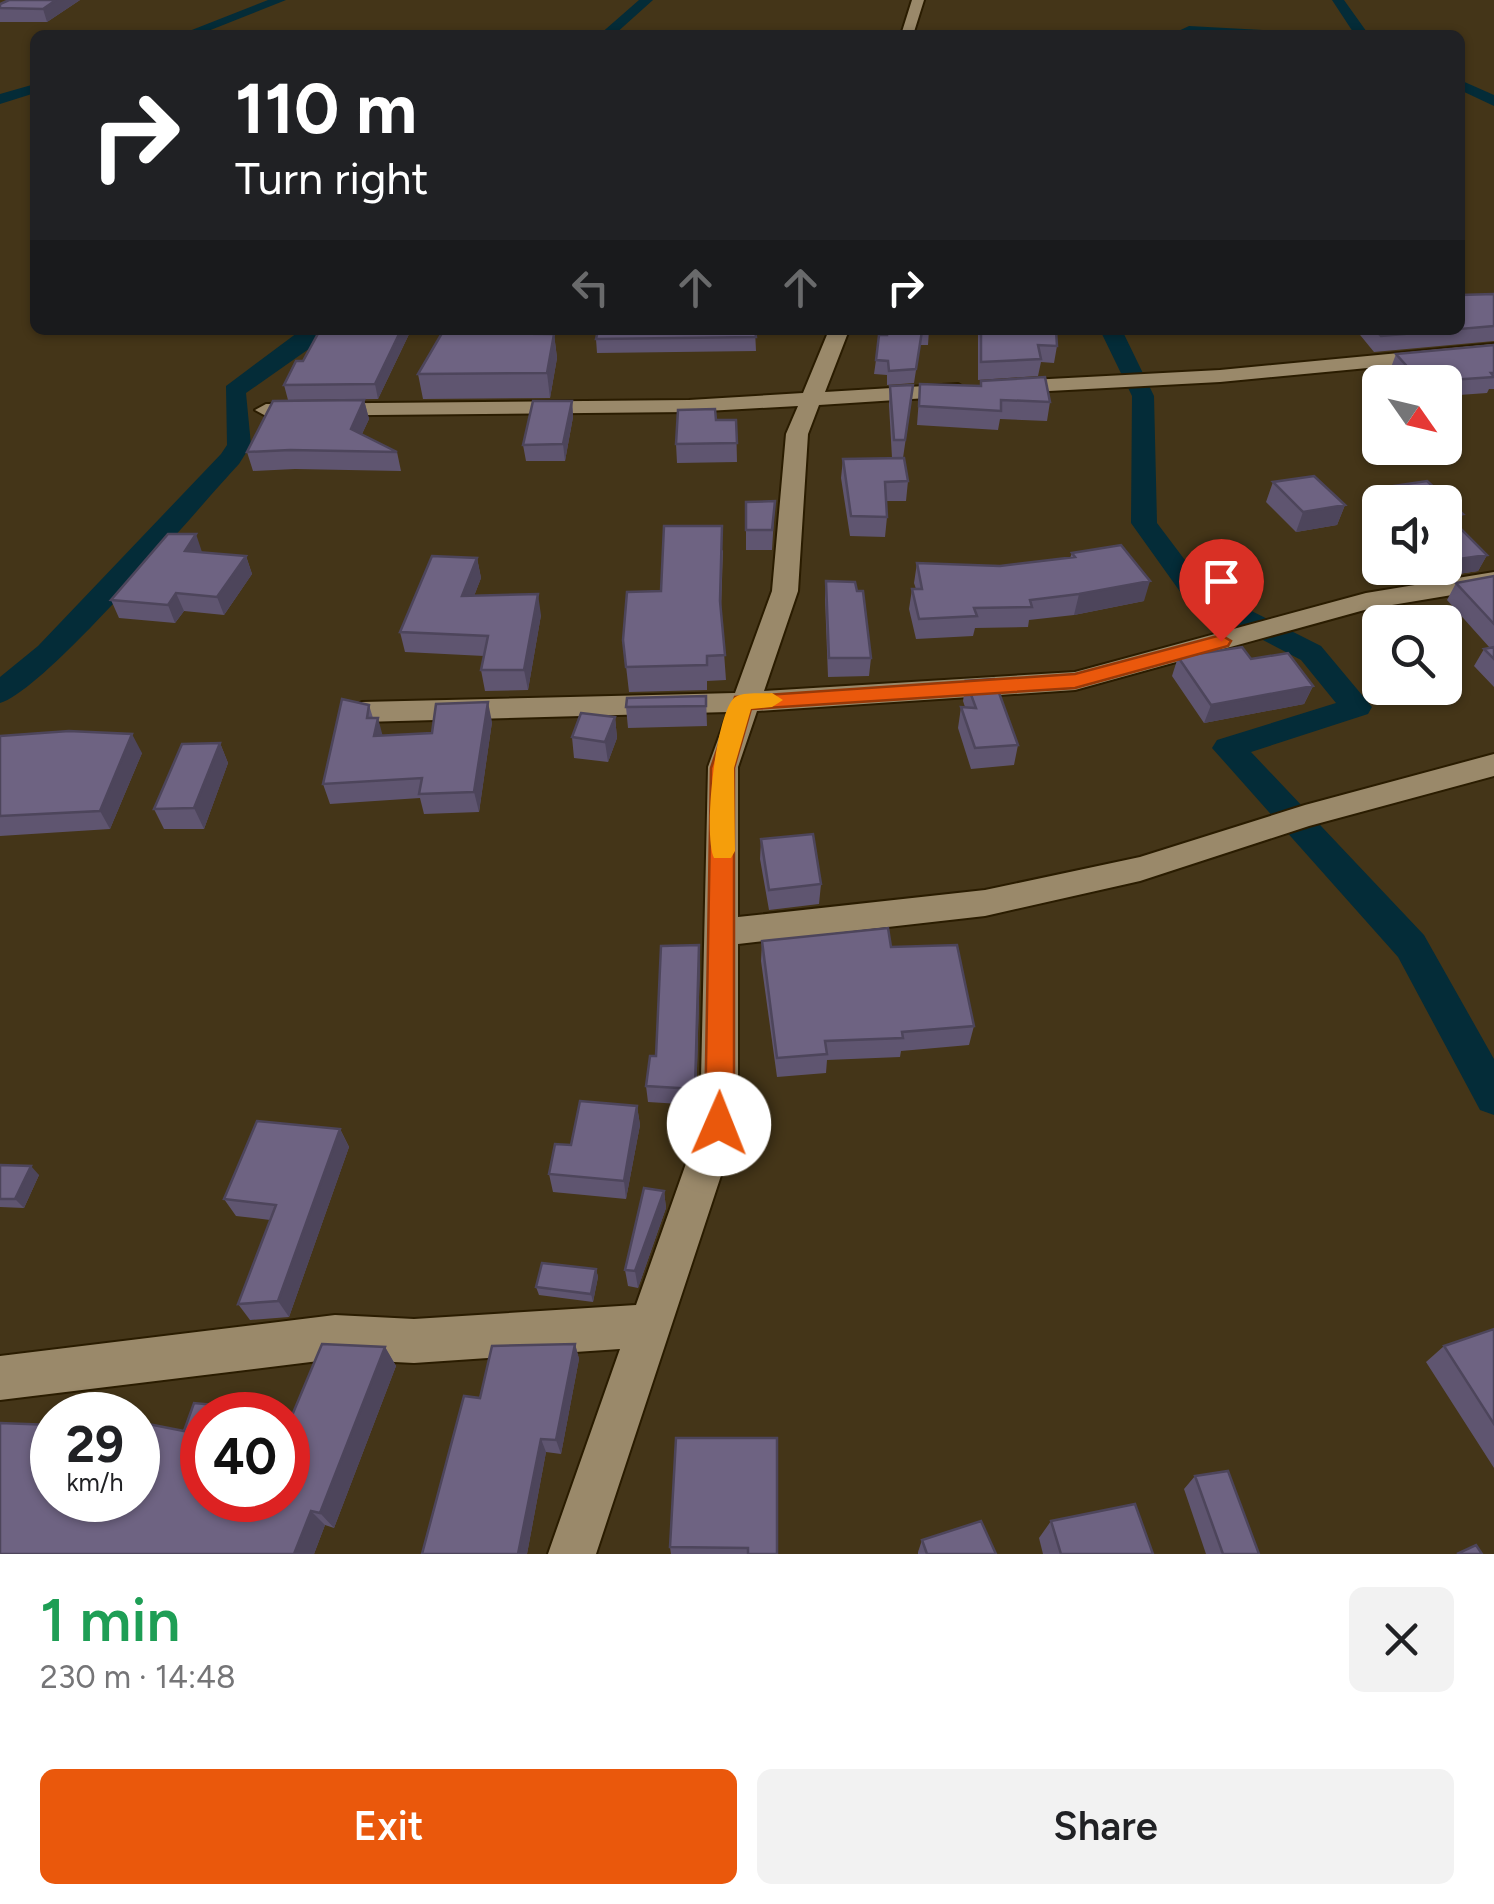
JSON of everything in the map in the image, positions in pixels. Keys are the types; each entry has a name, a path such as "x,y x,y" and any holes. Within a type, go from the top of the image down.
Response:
{"street":[{"path":"909,30 918,0"},
{"path":"572,1554 719,1124 723,768 785,591 797,434 837,335"},
{"path":"266,410 690,406 1220,376 1494,350"},
{"path":"362,712 743,702 1075,681 1366,601 1494,580"},
{"path":"723,932 985,902 1140,869 1296,819 1494,764"},
{"path":"0,1378 335,1337 414,1341 651,1324"}],"building":[{"path":"9,0 56,0 43,9 0,8"},
{"path":"1494,294 1494,326 1465,329 1465,295"},
{"path":"317,335 399,335 375,384 284,385 296,361 303,361"},
{"path":"441,335 554,335 547,373 418,374"},
{"path":"597,335 756,337 596,339"},
{"path":"879,335 921,335 916,369 889,371 888,361 876,360"},
{"path":"981,335 1056,335 1057,346 1038,345 1041,359 981,362"},
{"path":"1494,345 1494,377 1462,379 1462,365 1406,365 1396,354"},
{"path":"1045,377 1050,402 1001,400 1001,411 919,406 920,384 981,386 981,381"},
{"path":"913,385 905,440 894,440 890,386"},
{"path":"364,400 351,429 397,452 247,452 273,401"},
{"path":"533,401 572,401 563,444 523,445"},
{"path":"715,409 716,420 736,420 737,443 676,444 678,410"},
{"path":"904,458 908,481 885,482 887,517 851,516 843,459"},
{"path":"1314,476 1345,505 1303,512 1273,482"},
{"path":"1427,481 1431,485 1400,485"},
{"path":"775,501 772,530 746,530 746,502"},
{"path":"664,526 722,526 720,601 725,655 707,656 707,665 626,667 623,640 627,592 661,591"},
{"path":"1462,530 1487,555 1462,559"},
{"path":"168,534 196,534 185,551 246,556 217,597 176,593 168,605 111,600"},
{"path":"1121,545 1150,581 1030,600 1032,607 974,608 977,616 919,619 912,589 922,589 917,563 1000,566 1075,557 1072,553"},
{"path":"432,556 477,558 462,596 538,594 524,670 481,670 488,636 400,632"},
{"path":"1494,576 1494,624 1458,585"},
{"path":"826,581 855,582 857,591 863,591 871,658 829,658"},
{"path":"1242,647 1251,659 1288,653 1313,686 1211,705 1178,657"},
{"path":"994,679 1018,745 975,748 961,707 976,708 966,681"},
{"path":"706,696 706,706 626,707 627,698"},
{"path":"342,699 369,705 367,718 378,718 374,736 432,733 436,704 488,702 474,792 419,794 422,778 323,784"},
{"path":"581,713 615,717 605,742 572,737"},
{"path":"69,731 132,734 100,811 0,816 0,736"},
{"path":"220,743 194,808 154,809 182,744"},
{"path":"813,834 821,884 769,890 761,839"},
{"path":"888,928 891,947 957,945 974,1026 902,1032 903,1038 825,1041 827,1054 777,1058 762,941"},
{"path":"699,945 695,1089 646,1086 650,1056 656,1056 661,946"},
{"path":"580,1101 637,1106 624,1181 549,1174 555,1144 571,1145"},
{"path":"257,1121 340,1129 278,1301 238,1304 276,1205 224,1199"},
{"path":"0,1165 31,1166 15,1199 0,1199"},
{"path":"644,1188 664,1191 635,1271 625,1270"},
{"path":"542,1263 596,1269 591,1294 536,1287"},
{"path":"1494,1329 1494,1424 1444,1346"},
{"path":"322,1344 385,1347 320,1513 310,1514 310,1392 302,1392"},
{"path":"575,1344 556,1440 541,1439 518,1554 422,1554 464,1396 480,1398 492,1346"},
{"path":"0,1423 30,1424 30,1522 160,1522 160,1426 180,1430 180,1522 307,1522 294,1554 0,1554"},
{"path":"676,1438 777,1438 777,1554 748,1554 748,1548 670,1547"},
{"path":"1228,1471 1259,1554 1223,1554 1195,1476"},
{"path":"1135,1504 1153,1554 1061,1554 1051,1521"},
{"path":"981,1521 996,1554 927,1554 922,1540"},
{"path":"1476,1545 1482,1554 1457,1554"}],"waterway":[{"path":"199,30 280,0"},
{"path":"612,30 647,0"},
{"path":"1338,0 1359,30"},
{"path":"1465,86 1494,101"},
{"path":"0,99 30,90"},
{"path":"0,693 48,653 230,459 239,445 234,391 309,335"},
{"path":"1113,335 1143,396 1144,523 1196,594 1311,653 1357,707 1228,748 1411,946 1494,1097"}],"slow traffic":[{"path":"723,851 723,768 743,702 772,700"}],"route":[{"path":"719,1124 723,768 743,702 1075,681 1221,641"}]}
